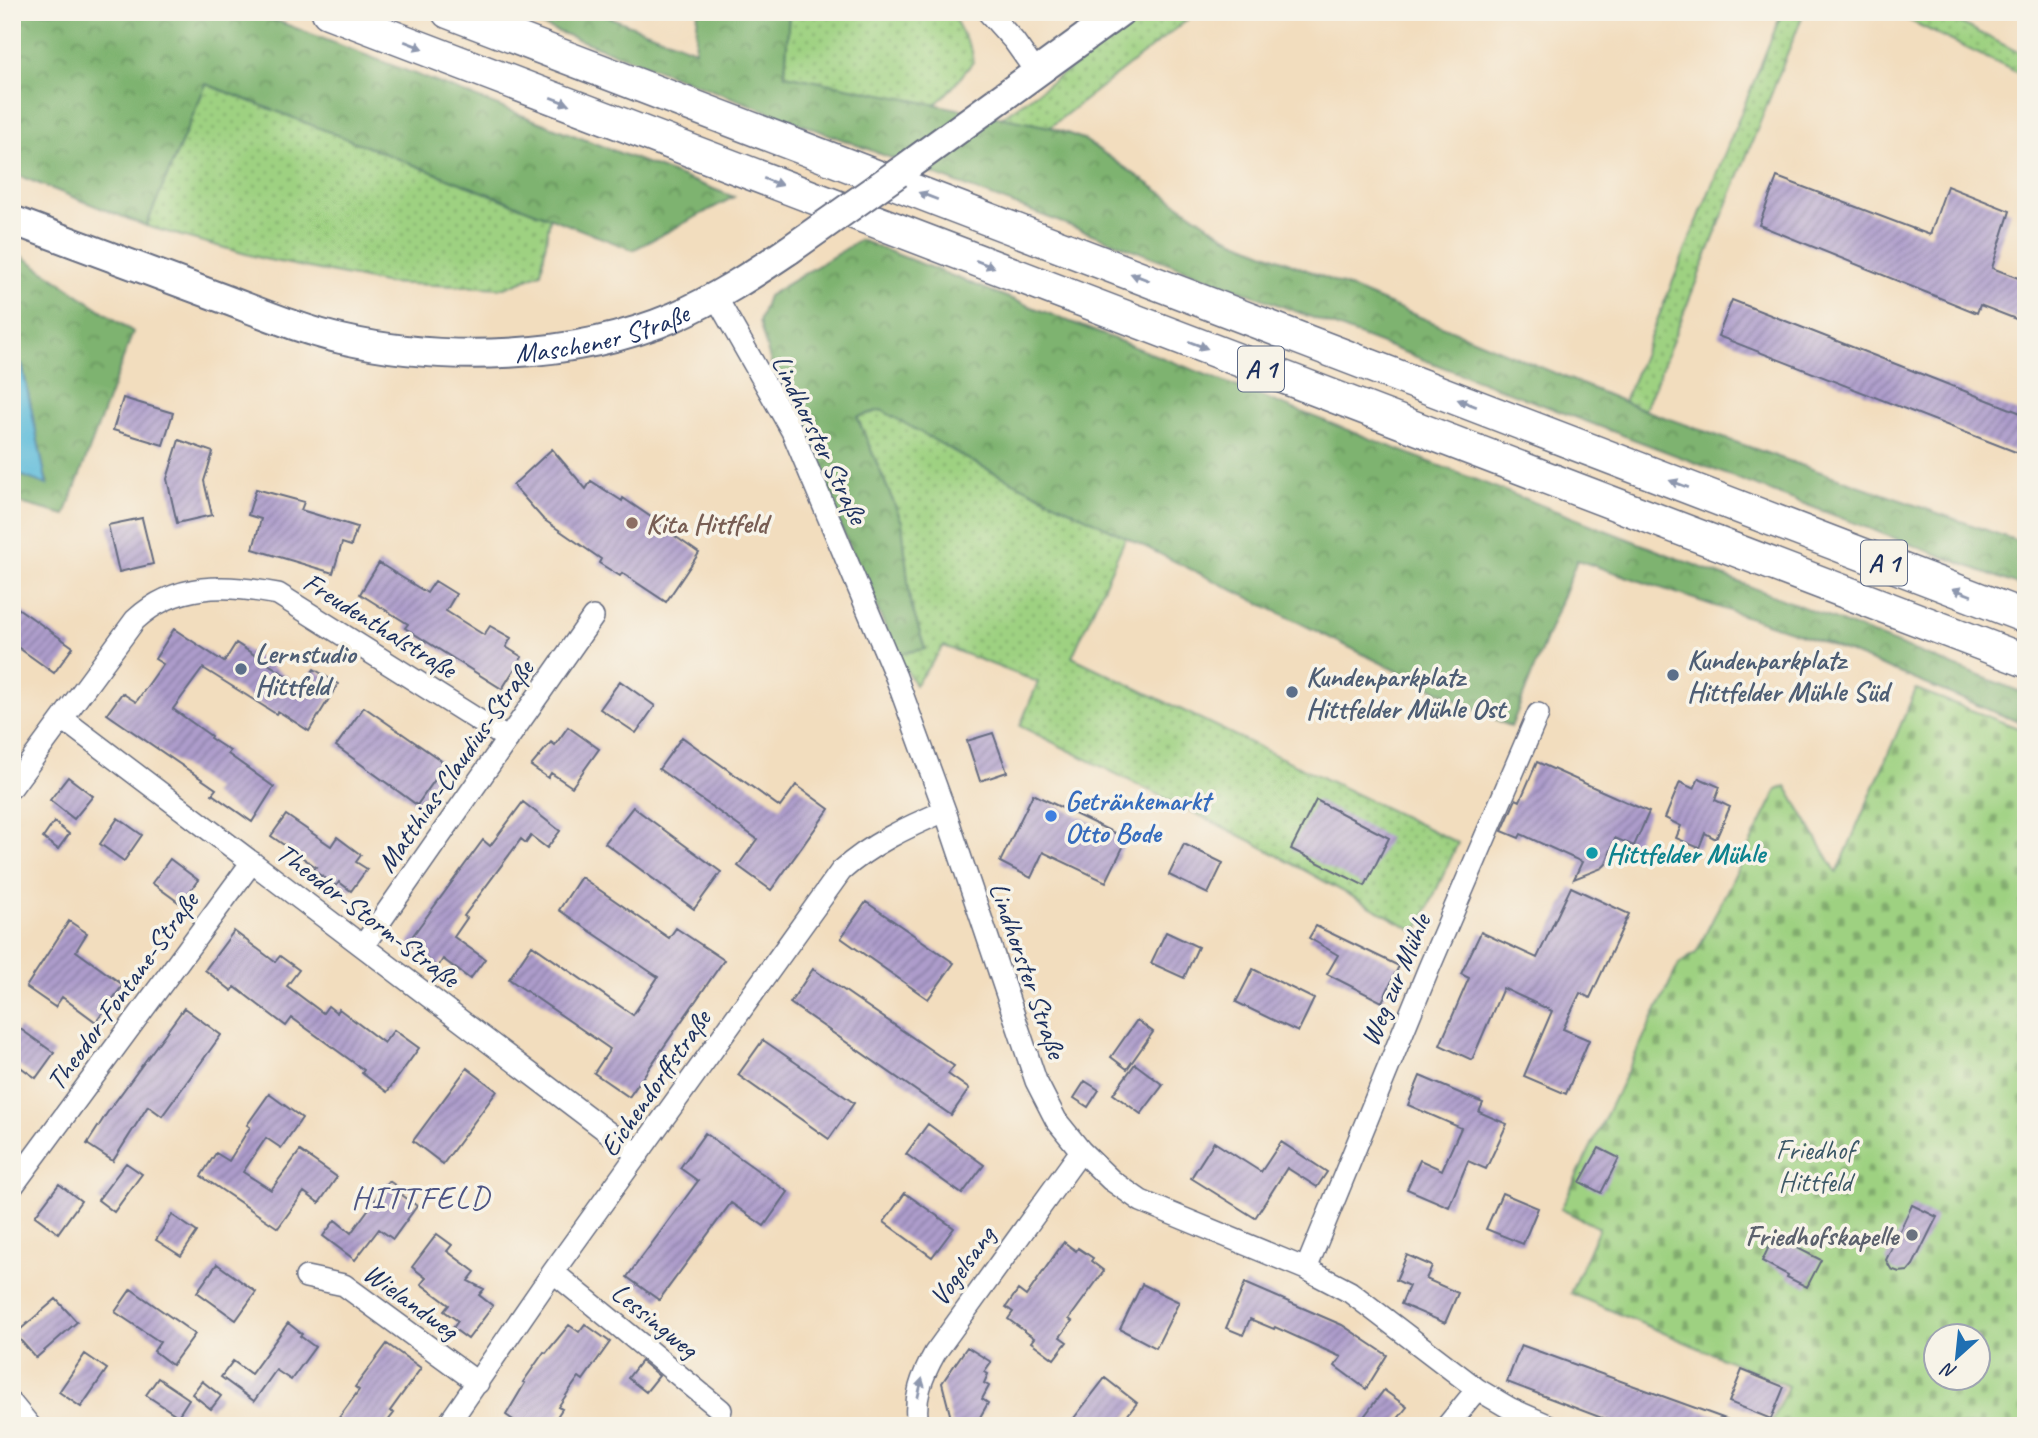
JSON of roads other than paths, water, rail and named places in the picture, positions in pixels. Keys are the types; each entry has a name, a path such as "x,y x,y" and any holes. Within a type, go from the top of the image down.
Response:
{"highway":[{"name":"A 1","path":"327,12 2026,661"},
{"name":"A 1","path":"448,12 2026,617"}],"main road":[{"name":"Maschener Straße","path":"12,220 339,339 397,350 453,353 546,349 596,341 674,317 716,297 789,250 1120,12"}],"street":[{"path":"988,12 1014,41 1036,72"},
{"name":"Lindhorster Straße","path":"716,297 792,431 896,677 945,811 1036,1081 1056,1120 1081,1151 1111,1180 1141,1201 1306,1269 1350,1292 1477,1390 1550,1426"},
{"name":"Freudenthalstraße","path":"12,787 135,620 151,606 178,593 218,588 278,594 508,739"},
{"name":"Matthias-Claudius-Straße","path":"363,946 593,617"},
{"name":"Weg zur Mühle","path":"1306,1269 1429,968 1538,714"},
{"name":"Theodor-Storm-Straße","path":"63,719 638,1155"},
{"name":"Eichendorffstraße","path":"447,1426 553,1272 841,872 859,855 945,811"},
{"name":"Theodor-Fontane-Straße","path":"12,1187 252,862"},
{"name":"Vogelsang","path":"918,1426 919,1384 935,1353 1081,1151"},
{"name":"Lessingweg","path":"553,1272 721,1410"},
{"name":"Wielandweg","path":"306,1277 344,1284 478,1383"},
{"path":"1447,1426 1477,1390"},
{"path":"12,1404 30,1426"}],"water":[{"path":"12,359 22,364 47,485 12,472"}],"place":[{"name":"Kita Hittfeld","path":"632,523"},
{"name":"Lernstudio Hittfeld","path":"241,669"},
{"name":"Kundenparkplatz Hittfelder Mühle Süd","path":"1673,675"},
{"name":"Kundenparkplatz Hittfelder Mühle Ost","path":"1292,692"},
{"name":"Getränkemarkt Otto Bode","path":"1051,816"},
{"name":"Hittfelder Mühle","path":"1592,853"},
{"name":"Friedhofskapelle","path":"1912,1235"}],"district":[{"name":"HITTFELD","path":"421,1197"}],"park label":[{"name":"Friedhof Hittfeld","path":"1815,1165"}]}
